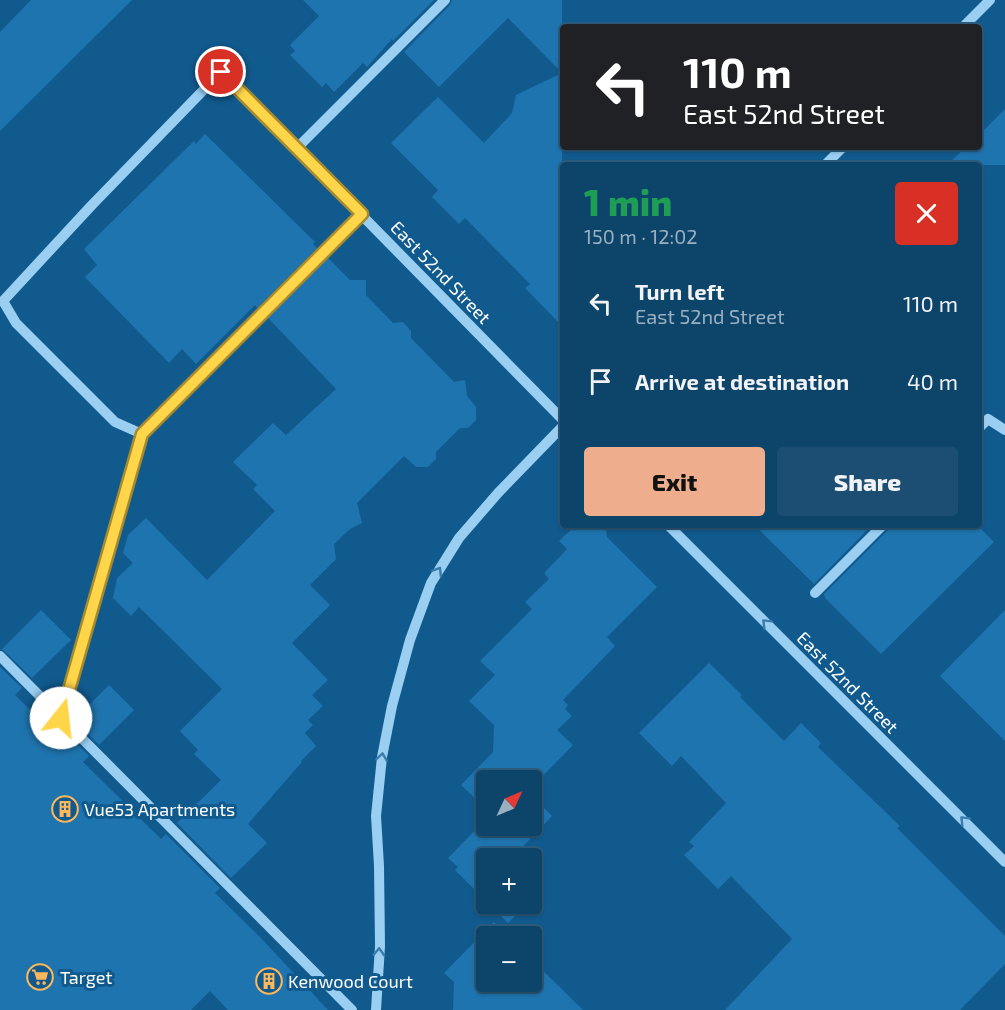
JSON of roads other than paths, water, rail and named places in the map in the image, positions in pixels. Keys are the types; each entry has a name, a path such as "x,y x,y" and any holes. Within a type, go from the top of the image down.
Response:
{"street":[{"path":"296,149 445,0"},
{"path":"966,24 990,0"},
{"name":"East 52nd Street","path":"142,434 115,422 16,323 3,302 91,206 221,72 560,417"},
{"path":"828,162 840,150"},
{"path":"61,718 142,434 362,214"},
{"path":"982,425 988,419 1005,430"},
{"path":"376,1010 380,946 376,816 382,757 392,706 410,640 431,583 459,538 498,493 560,430"},
{"name":"East 52nd Street","path":"671,528 1005,862"},
{"path":"815,593 879,528"},
{"path":"0,656 352,1010"}],"place":[{"name":"Vue53 Apartments","path":"65,809"},
{"name":"Target","path":"40,977"},
{"name":"Kenwood Court","path":"269,981"}]}
